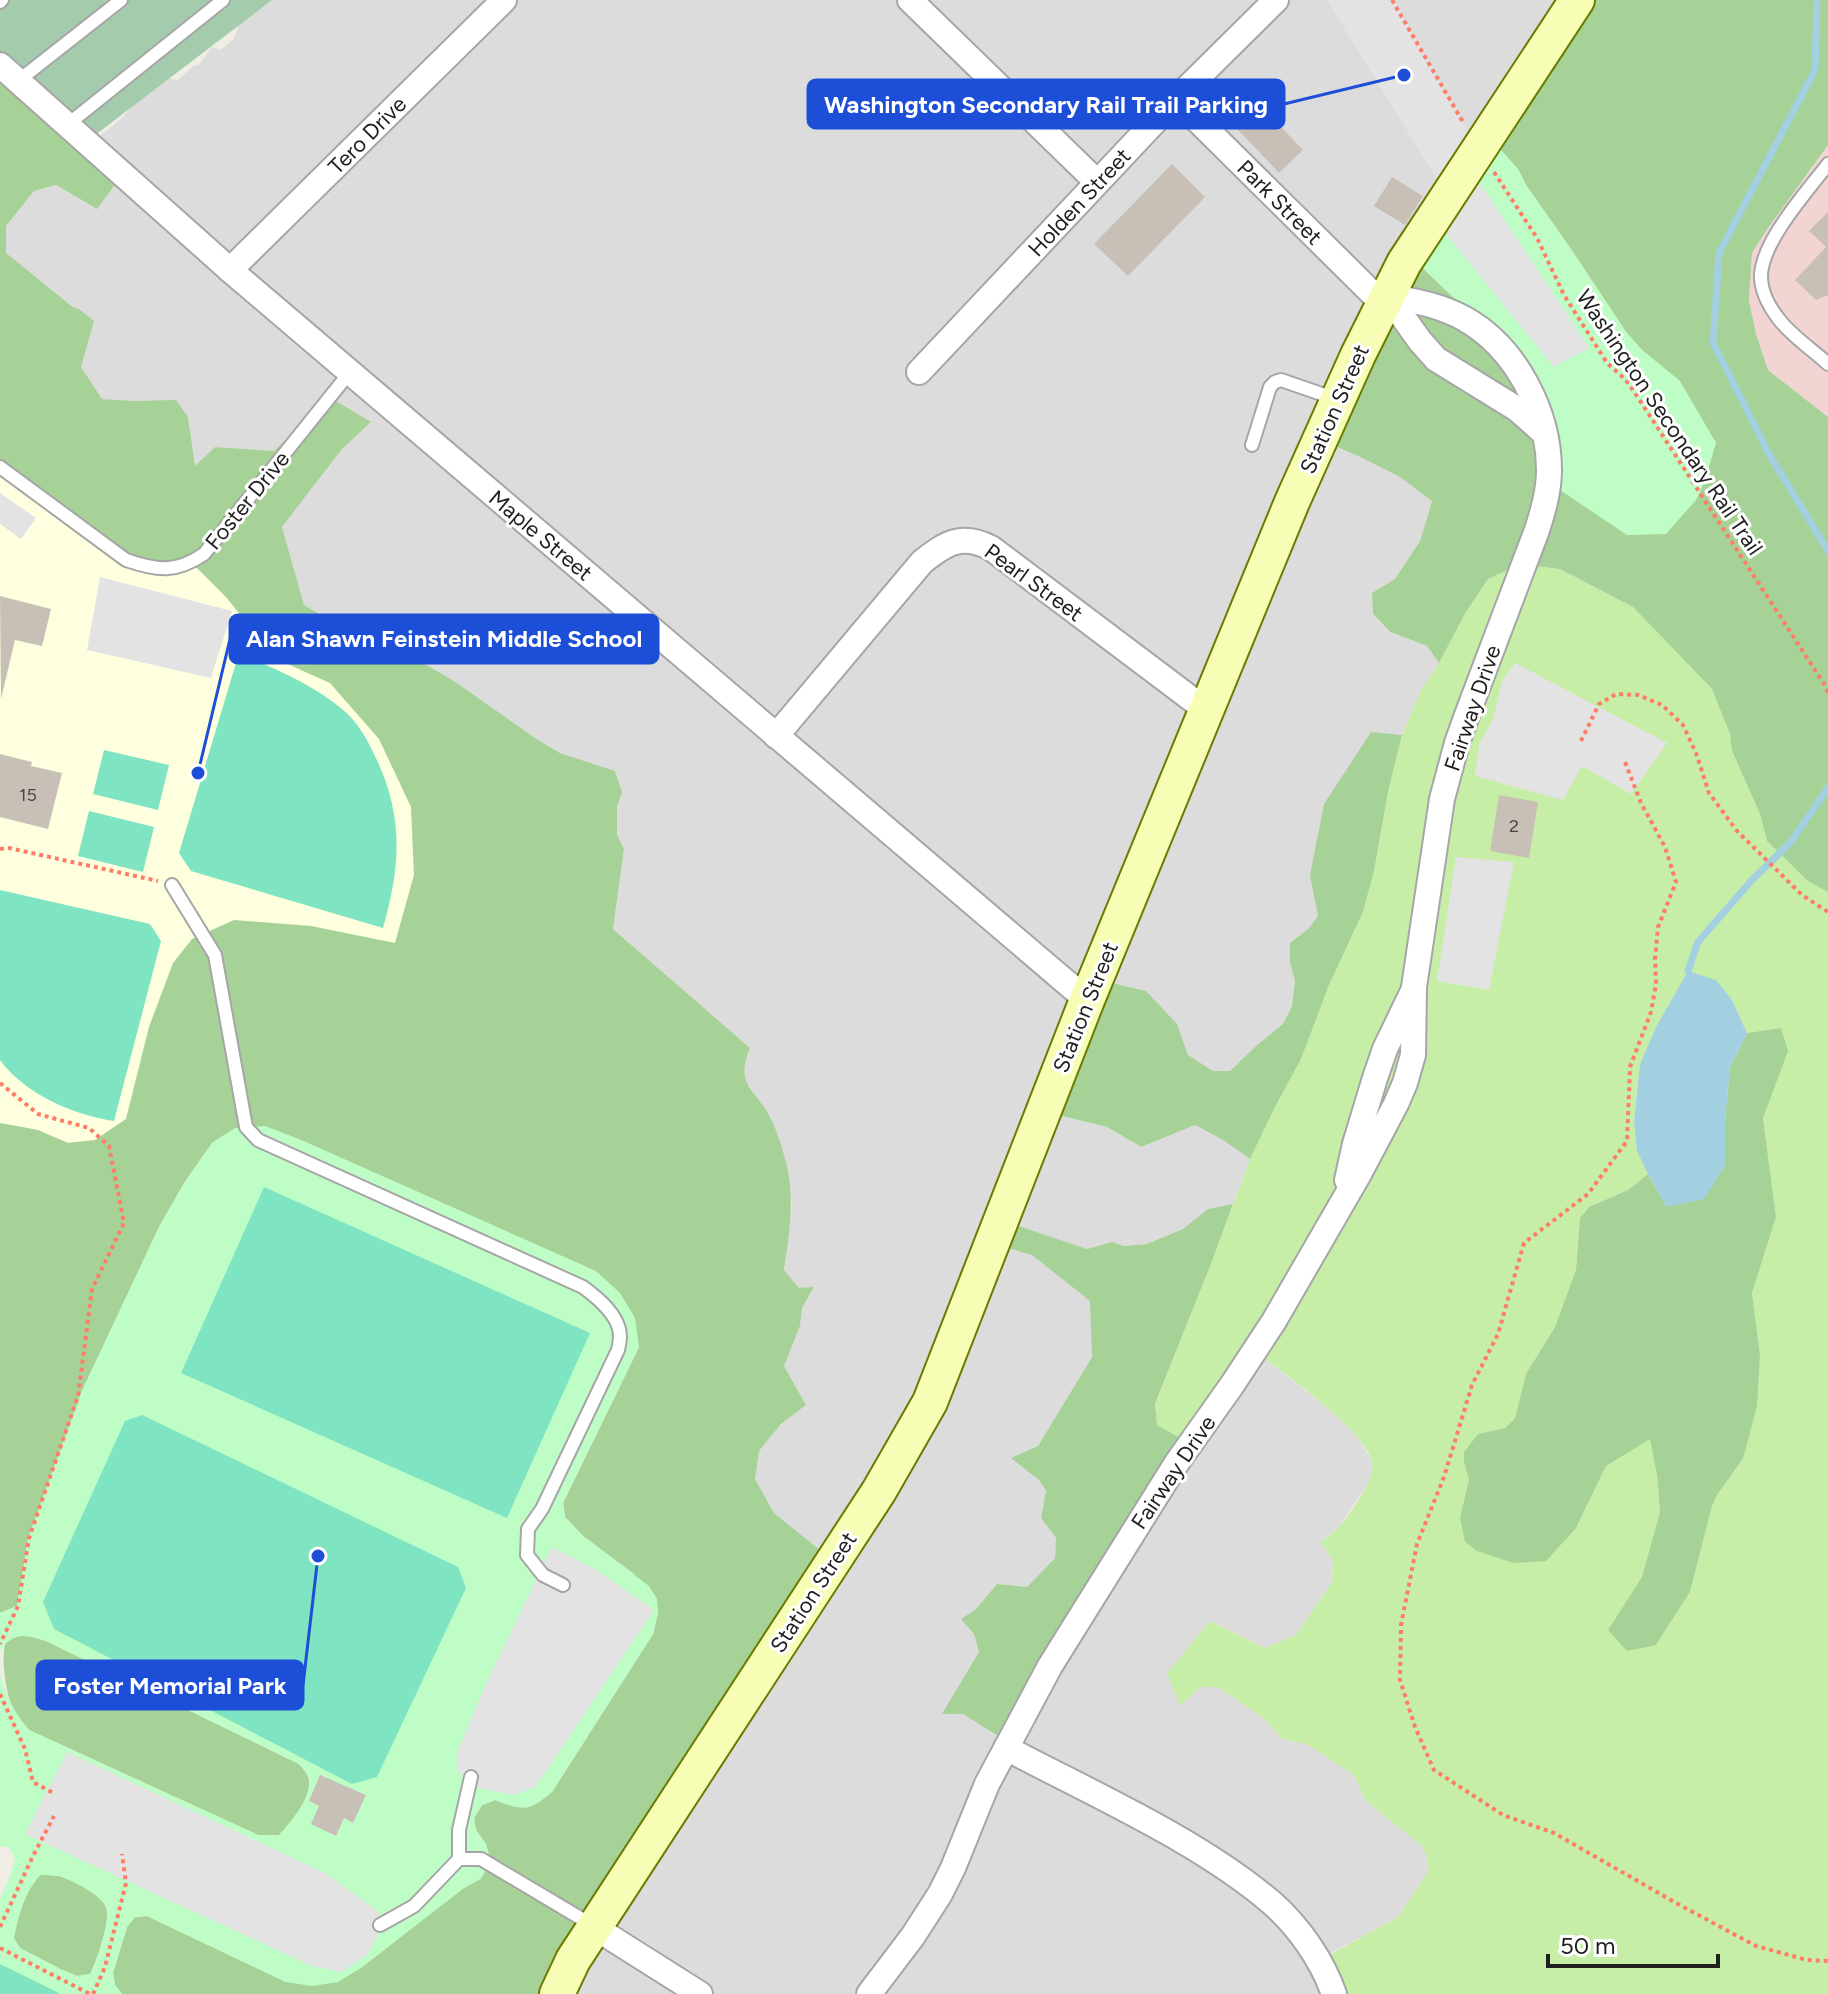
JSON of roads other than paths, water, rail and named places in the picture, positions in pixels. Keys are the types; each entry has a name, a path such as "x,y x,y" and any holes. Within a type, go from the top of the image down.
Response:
{"street":[{"name":"Tero Drive","path":"230,270 504,0"},
{"path":"910,0 1097,182"},
{"name":"Holden Street","path":"919,372 1176,99 1276,0"},
{"name":"Station Street","path":"557,1994 573,1960 879,1491 930,1402 1087,1000 1292,502 1338,400 1411,251 1577,0"},
{"name":"Maple Street","path":"9,73 230,270 1087,1000"},
{"name":"Park Street","path":"1176,99 1386,300"},
{"path":"1386,300 1436,359 1517,409 1545,435"},
{"name":"Fairway Drive","path":"869,1994 940,1894 987,1784 1050,1666 1176,1464 1274,1321 1344,1199 1348,1168 1368,1097 1385,1049 1414,987 1442,799 1462,729 1544,508 1549,470 1540,415 1528,389 1494,342 1465,319 1447,310 1386,300"},
{"name":"Pearl Street","path":"776,736 922,562 946,544 960,540 991,548 1206,710"},
{"path":"1006,1748 1196,1850 1273,1904 1303,1937 1328,1975 1334,1994"},
{"path":"594,1927 700,1994"}],"lane":[{"path":"9,73 121,0"},
{"path":"67,125 223,0"},
{"path":"1828,164 1777,232 1764,259 1761,279 1765,296 1779,320 1828,364"},
{"name":"Foster Drive","path":"0,467 126,560 149,568 169,569 189,564 204,554 350,372"},
{"path":"1252,445 1270,387 1275,382 1281,380 1338,400"},
{"path":"172,885 215,955 246,1127 258,1140 583,1287 612,1314 621,1333 618,1350 542,1509 528,1529 527,1555 543,1575 563,1585"},
{"path":"380,1925 414,1906 459,1859 459,1830 471,1777"},
{"path":"459,1859 481,1859 594,1927"}],"water":[{"path":"1688,971 1716,980 1732,1000 1747,1033 1730,1067 1725,1166 1704,1199 1667,1207 1637,1151 1634,1121 1640,1064 1657,1025"}],"waterway":[{"path":"1817,0 1815,70 1719,253 1713,343 1769,454 1828,551"},
{"path":"1688,971 1698,942 1751,881 1790,843 1828,788"}],"place":[{"name":"Washington Secondary Rail Trail Parking","path":"1404,75"},
{"name":"Alan Shawn Feinstein Middle School","path":"198,773"},
{"name":"Foster Memorial Park","path":"318,1556"}]}
